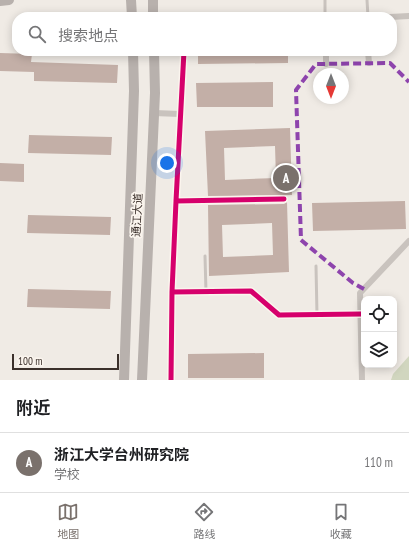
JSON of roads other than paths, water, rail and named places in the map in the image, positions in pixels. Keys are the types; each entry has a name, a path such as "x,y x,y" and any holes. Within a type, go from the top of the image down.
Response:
{"main road":[{"path":"0,1 9,0"},
{"path":"132,0 132,12"},
{"path":"153,0 153,12"},
{"name":"通江大道","path":"124,380 134,91 133,56"},
{"name":"通江大道","path":"142,380 154,113 154,56"}],"street":[{"path":"397,17 409,16"},
{"path":"171,380 172,292 184,56"},
{"path":"326,56 326,64"},
{"path":"368,56 368,63"},
{"path":"154,113 180,114"},
{"path":"176,201 284,199"},
{"path":"172,292 251,291 279,315 361,314 360,293 409,241"},
{"path":"361,332 362,380"}],"lane":[{"path":"325,0 325,12"},
{"path":"367,0 368,12"},
{"path":"205,256 206,292"},
{"path":"316,266 317,315"}],"place":[{"name":"浙江大学台州研究院","path":"286,178"}]}
